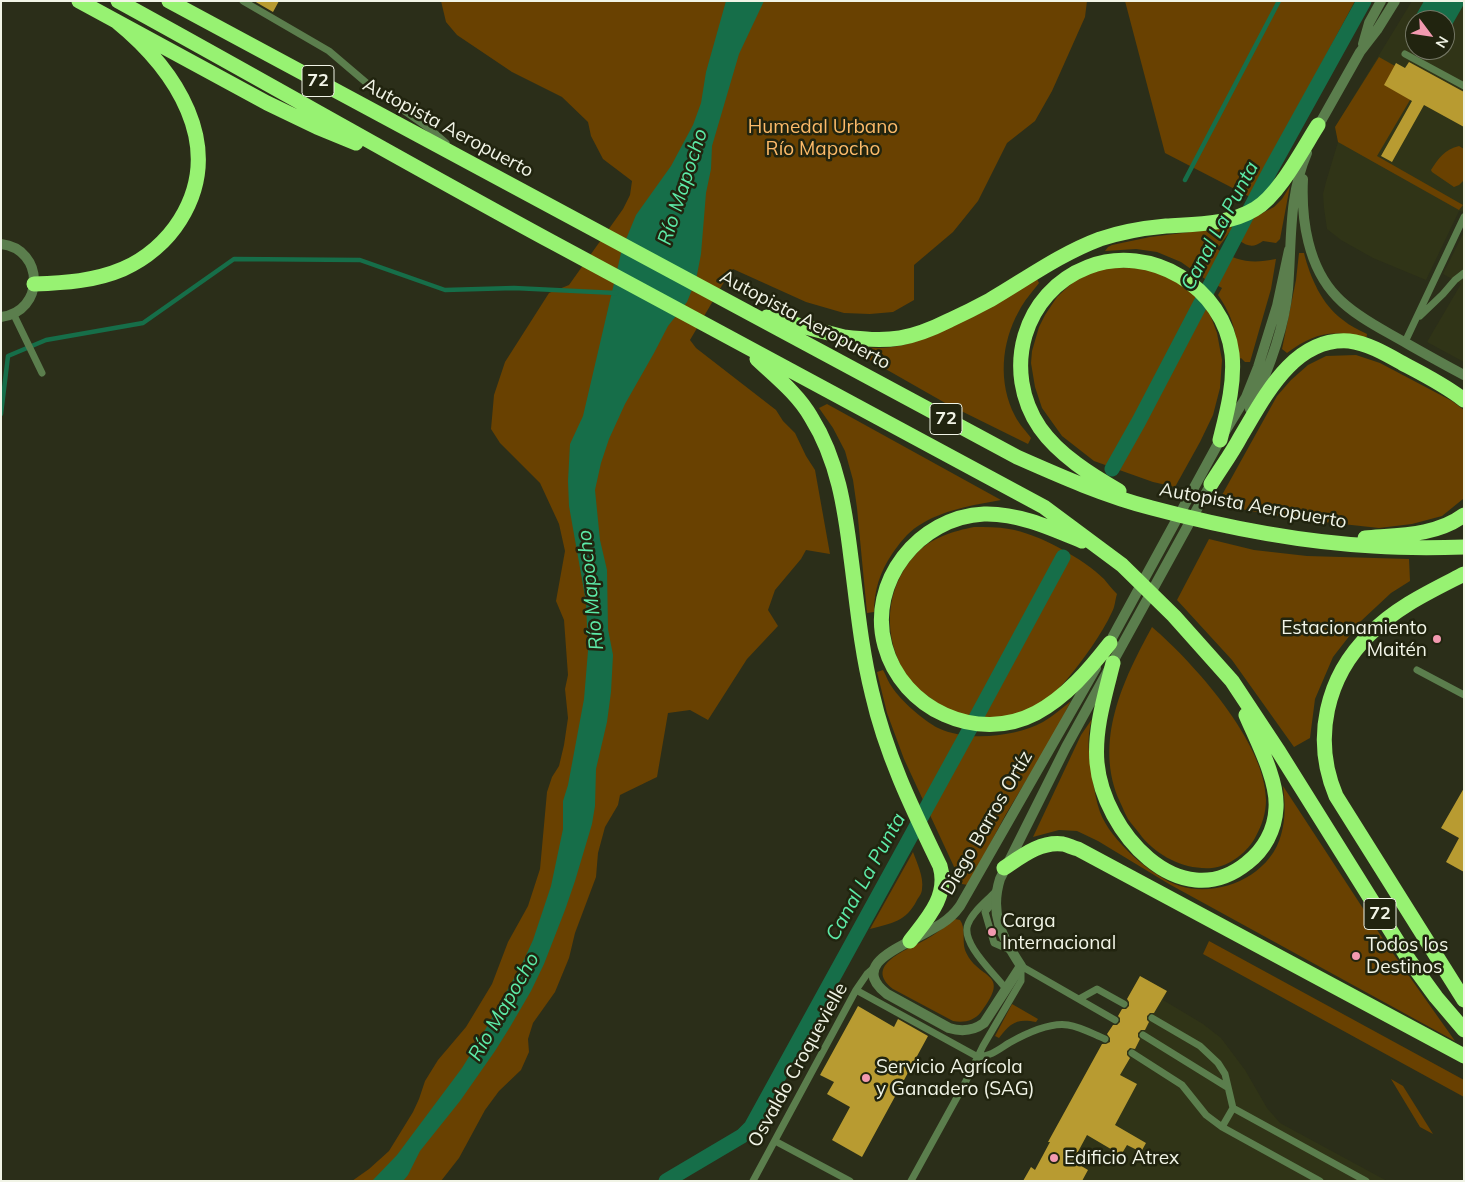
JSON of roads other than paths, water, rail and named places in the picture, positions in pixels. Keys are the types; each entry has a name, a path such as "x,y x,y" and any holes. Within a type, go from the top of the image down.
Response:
{"highway":[{"path":"79,1 294,116 341,137 397,157"},
{"name":"72","path":"118,1 555,244 1044,507 1102,549 1122,565 1174,616 1232,681 1409,960 1436,998 1464,1030"},
{"name":"Autopista Aeropuerto","path":"169,1 1017,457 1080,484 1158,510 1220,524 1322,541 1380,546 1464,547"},
{"path":"34,284 73,282 122,269 136,262 170,234 193,196 199,165 195,127 187,108 172,80 154,57 116,21"},
{"path":"749,312 844,337 877,340 900,338 920,333 964,314 1046,265 1100,239 1142,229 1216,222 1248,213 1265,202 1282,182 1318,125"},
{"path":"1158,510 1109,485 1075,462 1050,441 1040,428 1029,407 1022,386 1020,356 1023,340 1035,311 1053,289 1074,273 1098,263 1126,260 1154,264 1169,270 1195,286 1204,294 1213,305 1226,329 1232,354 1231,384 1220,440"},
{"path":"1211,484 1268,391 1283,372 1299,357 1317,346 1337,341 1364,344 1448,388 1464,400"},
{"path":"741,345 800,401 811,416 832,458 845,510 862,647 872,695 888,750 943,875 941,894 936,905 910,941"},
{"path":"1102,549 1037,523 1011,516 984,514 958,519 933,530 911,547 894,570 888,582 881,610 882,634 888,656 895,671 914,696 938,713 963,722 982,725 1016,721 1026,718 1045,707 1075,684 1110,643"},
{"path":"1322,541 1434,530 1455,522 1464,515"},
{"path":"1464,574 1405,606 1371,633 1358,647 1346,662 1333,690 1325,720 1323,745 1326,770 1336,796 1464,1000"},
{"path":"1114,663 1104,699 1097,749 1099,777 1107,804 1121,830 1143,854 1165,870 1194,880 1203,881 1222,878 1242,868 1260,851 1267,841 1275,819 1274,784 1232,681"},
{"path":"1004,868 1030,851 1046,845 1062,844 1078,849 1464,1056"}],"street":[{"name":"Diego Barros Ortíz","path":"1360,52 1370,23 1381,1"},
{"name":"Diego Barros Ortíz","path":"1021,966 1010,950 997,919 995,895 1004,868 1066,747 1114,663 1259,391 1277,345 1288,290 1291,221 1295,192 1304,161 1318,125 1360,52 1377,30 1395,1"},
{"path":"1304,161 1302,214 1308,238 1322,277 1338,298 1373,324 1464,375"},
{"path":"1,244 13,247 25,256 33,269 34,284 33,291 25,304 13,313 1,317"},
{"name":"Diego Barros Ortíz","path":"875,967 877,962 888,952 945,922 960,906 1110,643 1220,440 1246,397 1258,368 1277,306 1289,250"},
{"path":"875,967 874,978 881,989 949,1028 958,1031 973,1029 984,1023 1021,966"}],"lane":[{"path":"243,1 339,58 366,82 431,130 468,162"},
{"path":"1416,60 1464,86"},
{"path":"1405,342 1464,217"},
{"path":"1416,320 1464,273"},
{"path":"13,313 42,373"},
{"path":"1417,670 1464,695"},
{"path":"995,895 974,914 968,923 967,934 970,944 1006,988"},
{"path":"911,1181 1021,981 1021,966 1116,1020"},
{"name":"Osvaldo Croquevielle","path":"754,1181 856,990 867,974 875,967"},
{"path":"1080,999 1097,989 1124,1004"},
{"path":"856,990 978,1058 992,1054 1010,1042 1037,1030 1062,1024 1081,1029 1105,1039"},
{"path":"1152,1018 1200,1046 1218,1063 1225,1074 1233,1108 1366,1181"},
{"path":"1142,1035 1227,1087"},
{"path":"1132,1053 1182,1085 1206,1115 1222,1127 1320,1181"},
{"path":"1222,1127 1233,1108"},
{"path":"774,1141 850,1181"}],"water":[{"name":"Río Mapocho","path":"726,1 764,1 739,54 712,146 701,254 696,280 687,302 668,326 625,404 609,439 595,490 600,540 607,570 608,629 613,655 607,722 596,769 595,806 592,824 575,881 544,964 531,991 495,1051 460,1101 420,1151 403,1181 372,1181 397,1155 462,1068 480,1039 522,964 533,940 551,886 563,829 563,801 568,785 584,699 588,651 586,602 569,506 570,444 583,416 622,249 636,215 671,166 693,125 701,103 706,72"},
{"path":"1424,1 1464,1 1455,20 1455,10 1419,10"}],"waterway":[{"path":"1185,180 1279,1"},
{"name":"Canal La Punta","path":"1112,469 1271,169 1364,1"},
{"path":"1,414 8,356 46,340 143,323 234,259 360,260 445,290 514,288 616,293"},
{"name":"Canal La Punta","path":"666,1181 742,1136 751,1127 1063,557"}],"place":[{"name":"Estacionamiento Maitén","path":"1437,639"},
{"name":"Carga Internacional","path":"992,932"},
{"name":"Todos los Destinos","path":"1356,956"},
{"name":"Servicio Agrícola y Ganadero (SAG)","path":"866,1078"},
{"name":"Edificio Atrex","path":"1054,1158"}],"park label":[{"name":"Humedal Urbano Río Mapocho","path":"823,138"}]}
